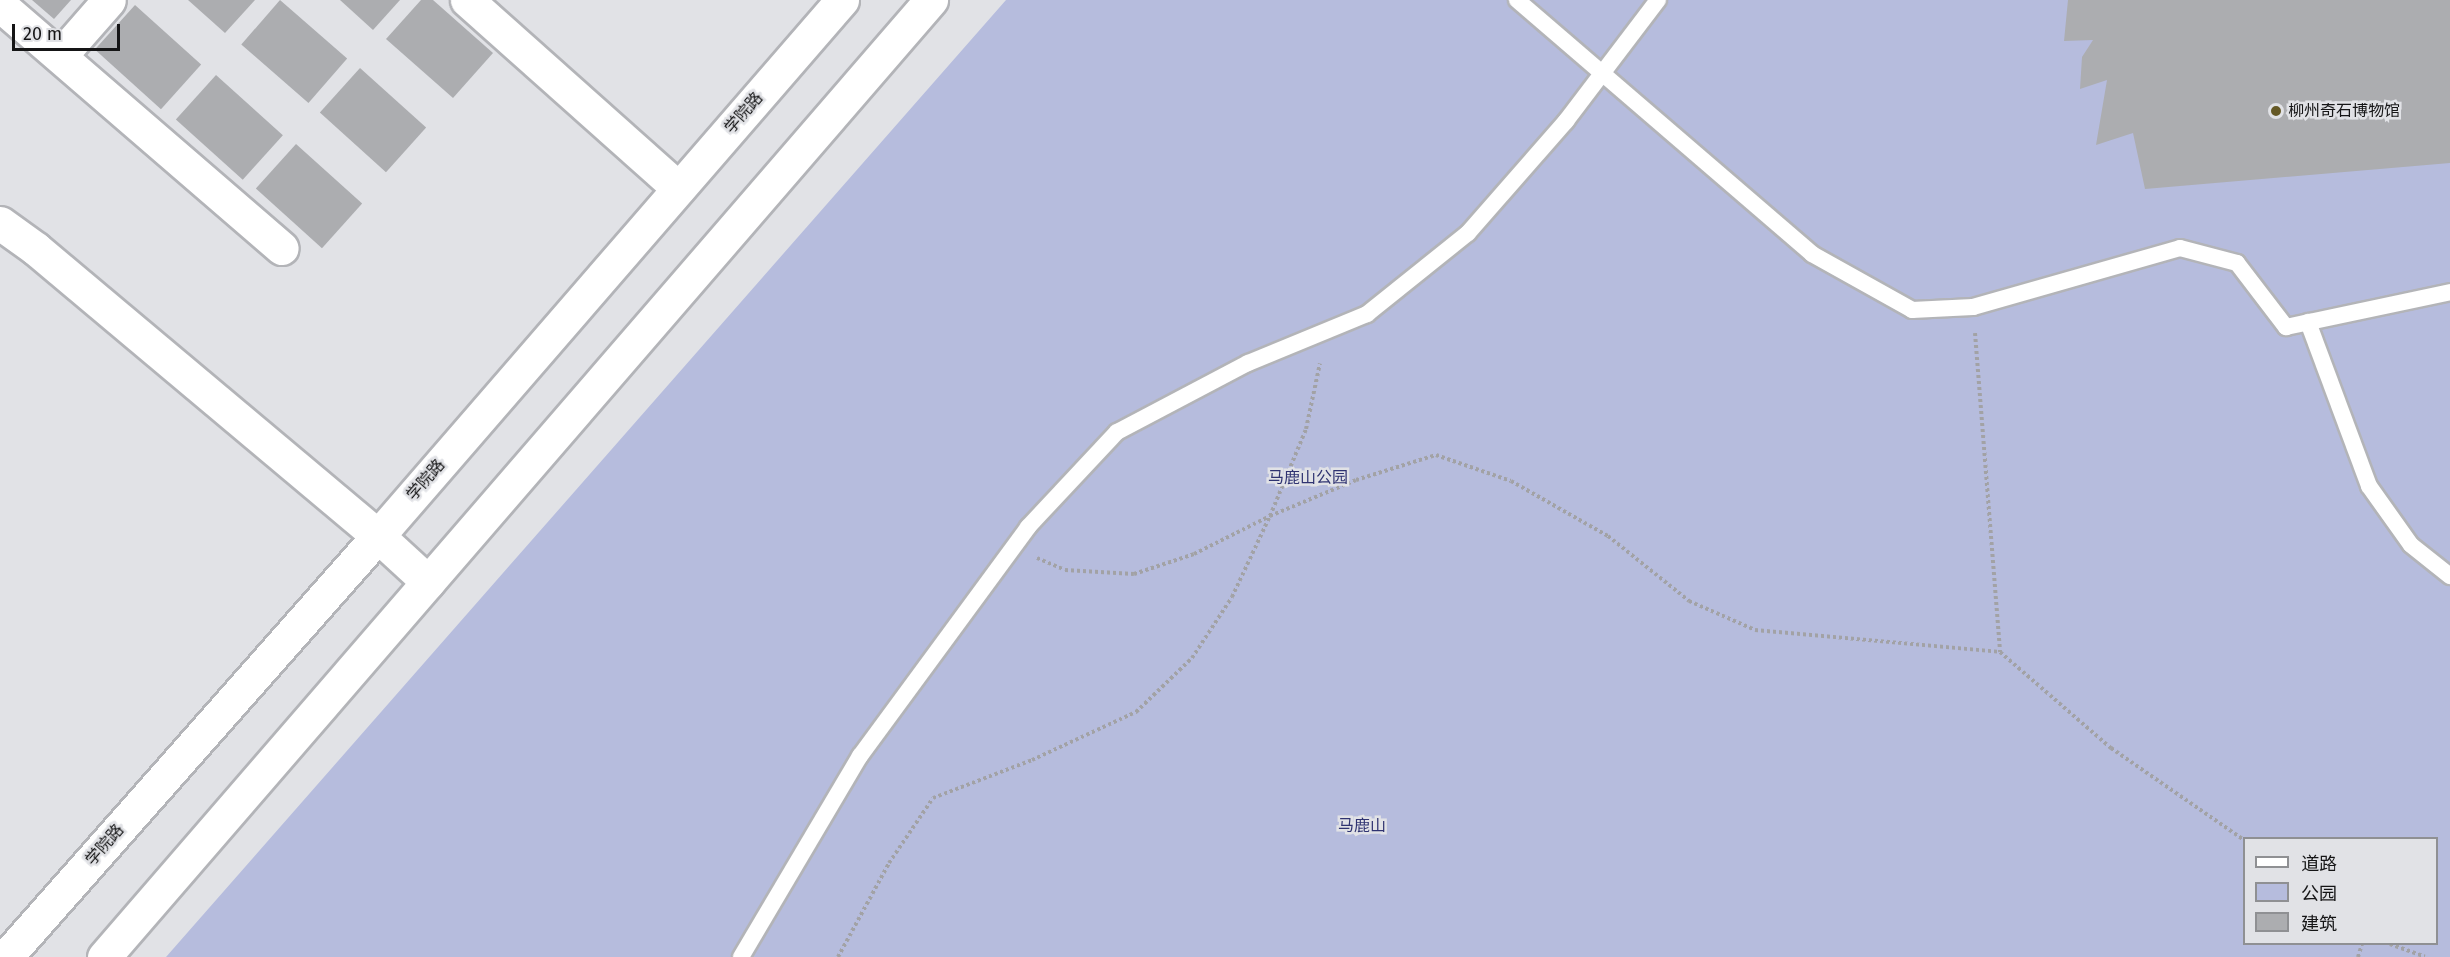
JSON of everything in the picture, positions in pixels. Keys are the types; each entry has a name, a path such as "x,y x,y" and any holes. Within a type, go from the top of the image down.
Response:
{"main road":[{"path":"60,56 109,0"},
{"path":"467,0 678,189"},
{"name":"学院路","path":"6,957 378,536 842,0"},
{"path":"104,957 931,0"},
{"path":"0,5 282,248"},
{"path":"0,223 36,249 378,536 428,582"}],"lane":[{"path":"1517,0 1812,254 1912,310 1973,307 2180,249 2236,263 2286,327 2450,292"},
{"path":"741,957 860,756 1028,527 1117,432 1248,363 1367,314 1468,234 1566,121 1658,0"},
{"path":"2308,322 2369,486 2411,545 2450,576"}],"path":[{"path":"1973,307 2000,652"},
{"path":"838,957 888,863 933,798 1032,760 1136,712 1192,658 1232,597 1270,516 1305,429 1328,330"},
{"path":"1014,548 1065,570 1134,574 1194,554 1270,516 1356,480 1436,455 1510,481 1608,536 1689,601 1755,630 2000,652 2111,748 2243,839"},
{"path":"2393,945 2425,957"}],"green space":[{"name":"马鹿山公园","path":"1006,0 2450,0 2450,957 166,957"}],"building":[{"path":"32,0 71,0 54,19"},
{"path":"188,0 255,0 225,33"},
{"path":"280,0 347,58 308,103 241,45"},
{"path":"340,0 400,0 373,30"},
{"path":"421,0 433,0 493,53 453,98 386,39"},
{"name":"柳州奇石博物馆","path":"2068,0 2450,0 2450,163 2145,189 2133,133 2096,145 2107,80 2080,89 2082,57 2093,40 2064,41"},
{"path":"135,5 201,65 161,109 95,50"},
{"path":"360,68 426,128 386,172 320,113"},
{"path":"216,75 283,135 243,180 176,120"},
{"path":"296,144 362,204 322,248 256,189"}],"place":[{"name":"柳州奇石博物馆","path":"2276,111"}],"park label":[{"name":"马鹿山","path":"1362,826"}]}
